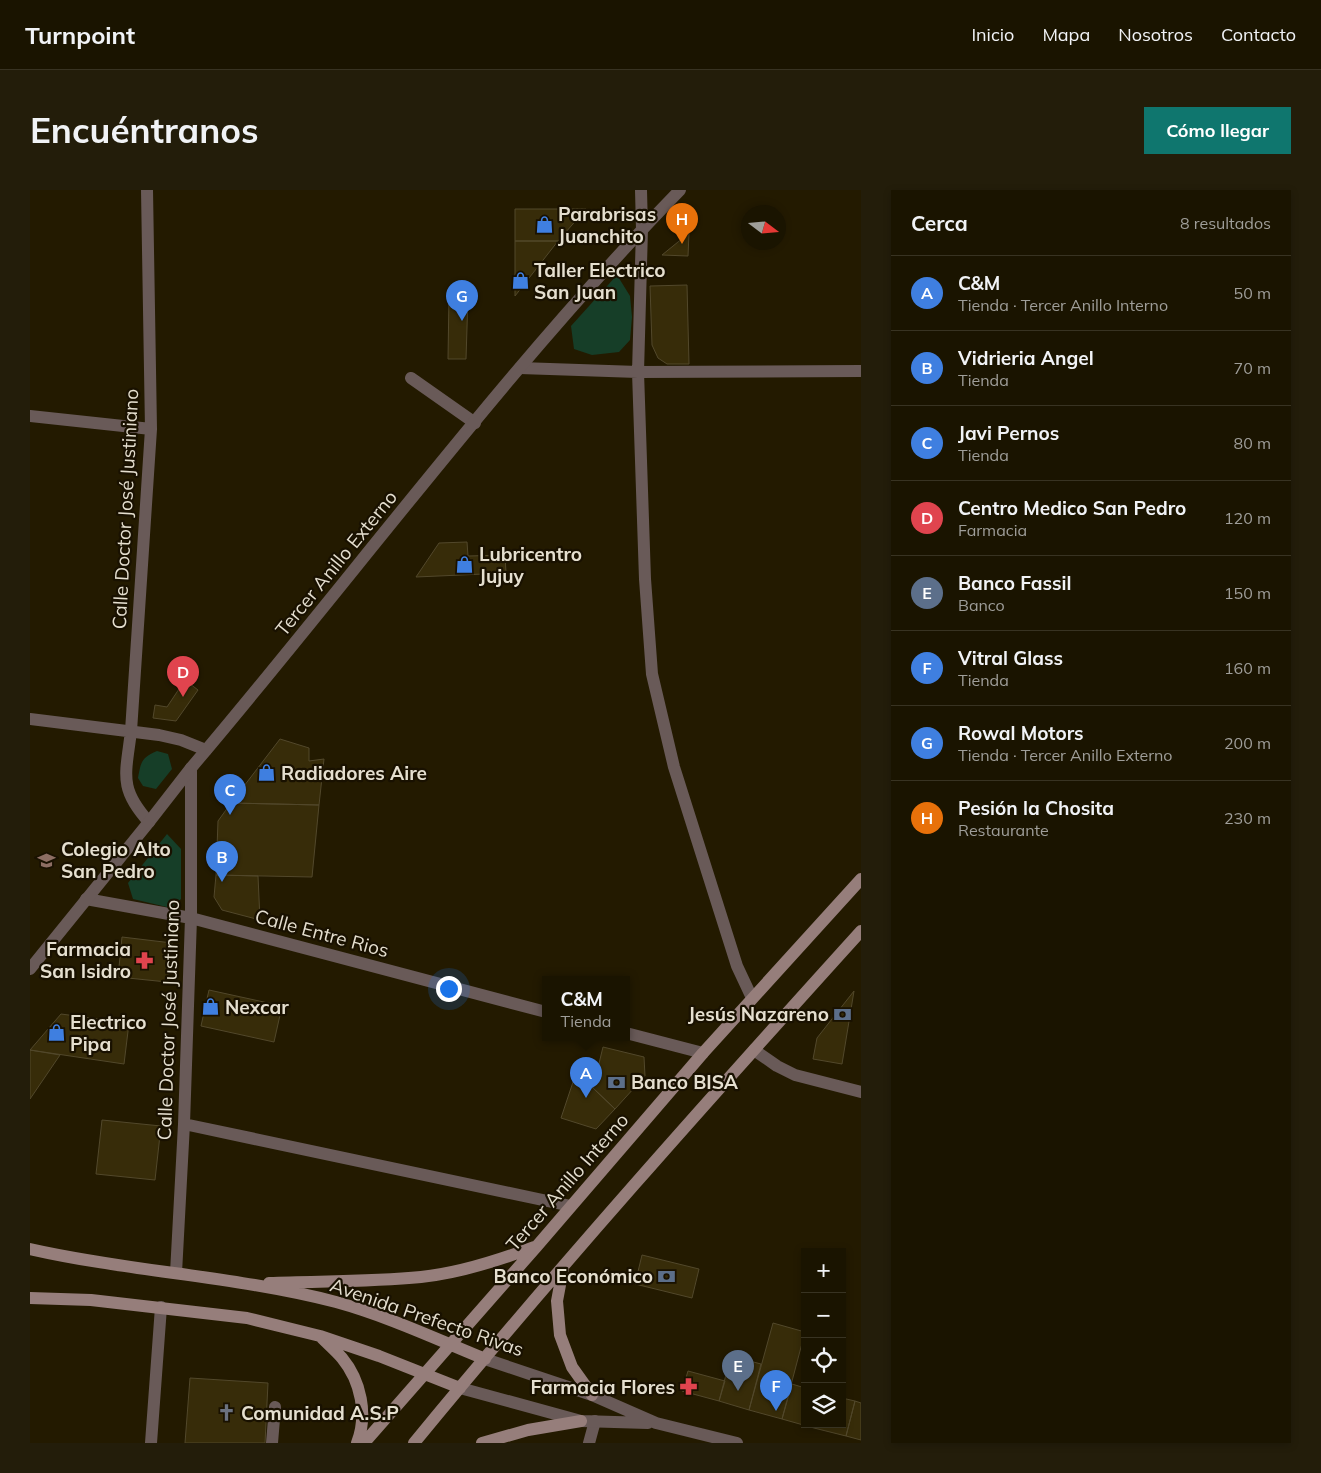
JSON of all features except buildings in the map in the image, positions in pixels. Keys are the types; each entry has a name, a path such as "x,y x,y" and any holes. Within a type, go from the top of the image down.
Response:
{"main road":[{"name":"Tercer Anillo Interno","path":"364,1443 703,1053 861,879"},
{"path":"414,1443 564,1267 754,1050 861,932"},
{"path":"251,1284 421,1277 460,1271 495,1262 536,1246"},
{"name":"Avenida Prefecto Rivas","path":"30,1249 69,1258 251,1284 337,1303 382,1318 486,1358"},
{"path":"564,1267 557,1301 560,1335 572,1367 592,1395"},
{"name":"Avenida Prefecto Rivas","path":"30,1298 92,1300 247,1318 320,1336 424,1373 460,1388"},
{"path":"320,1336 342,1358 356,1381 363,1407 361,1434 357,1443"},
{"path":"482,1443 528,1430 581,1420"}],"street":[{"name":"Calle Doctor José Justiniano","path":"147,190 151,429 131,732 125,781 128,792 137,809 149,822"},
{"path":"641,190 642,229 638,372 645,579 652,674 674,767 737,966 752,998"},
{"name":"Tercer Anillo Externo","path":"30,968 191,768 520,368 642,229 680,190"},
{"path":"520,368 638,372 861,371"},
{"path":"410,378 475,423"},
{"path":"30,416 151,429"},
{"path":"30,719 159,735 181,740 206,750"},
{"name":"Calle Doctor José Justiniano","path":"176,1272 184,1124 191,918 191,768"},
{"name":"Calle Entre Rios","path":"86,900 191,918 542,1011"},
{"path":"630,1034 703,1053"},
{"path":"754,1050 777,1066 795,1075 861,1092"},
{"path":"184,1124 571,1206"},
{"path":"152,1443 161,1307"},
{"name":"Avenida Prefecto Rivas","path":"486,1358 592,1395 656,1423 737,1443"},
{"name":"Avenida Prefecto Rivas","path":"460,1388 581,1420 656,1423"},
{"path":"272,1443 275,1407"},
{"path":"589,1443 595,1421"}],"green space":[{"path":"617,275 630,296 632,317 630,340 619,352 592,355 574,349 571,326"},
{"path":"157,751 168,754 172,769 156,789 143,786 138,778 145,758"},
{"path":"167,834 181,849 181,899 171,908 133,899 128,883"}],"place":[{"name":"Parabrisas Juanchito","path":"544,225"},
{"name":"Pesión la Chosita","path":"682,244"},
{"name":"Taller Electrico San Juan","path":"520,281"},
{"name":"Rowal Motors","path":"462,321"},
{"name":"Lubricentro Jujuy","path":"465,565"},
{"name":"Centro Medico San Pedro","path":"183,697"},
{"name":"Radiadores Aire","path":"267,773"},
{"name":"Javi Pernos","path":"230,815"},
{"name":"Colegio Alto San Pedro","path":"47,860"},
{"name":"Vidrieria Angel","path":"222,882"},
{"name":"Farmacia San Isidro","path":"145,960"},
{"name":"Nexcar","path":"211,1007"},
{"name":"Jesús Nazareno","path":"843,1014"},
{"name":"Electrico Pipa","path":"56,1033"},
{"name":"Banco BISA","path":"617,1082"},
{"name":"C&M","path":"586,1098"},
{"name":"Banco Económico","path":"667,1276"},
{"name":"Farmacia Flores","path":"689,1387"},
{"name":"Banco Fassil","path":"738,1391"},
{"name":"Vitral Glass","path":"776,1411"},
{"name":"Comunidad A.S.P","path":"227,1413"}]}
